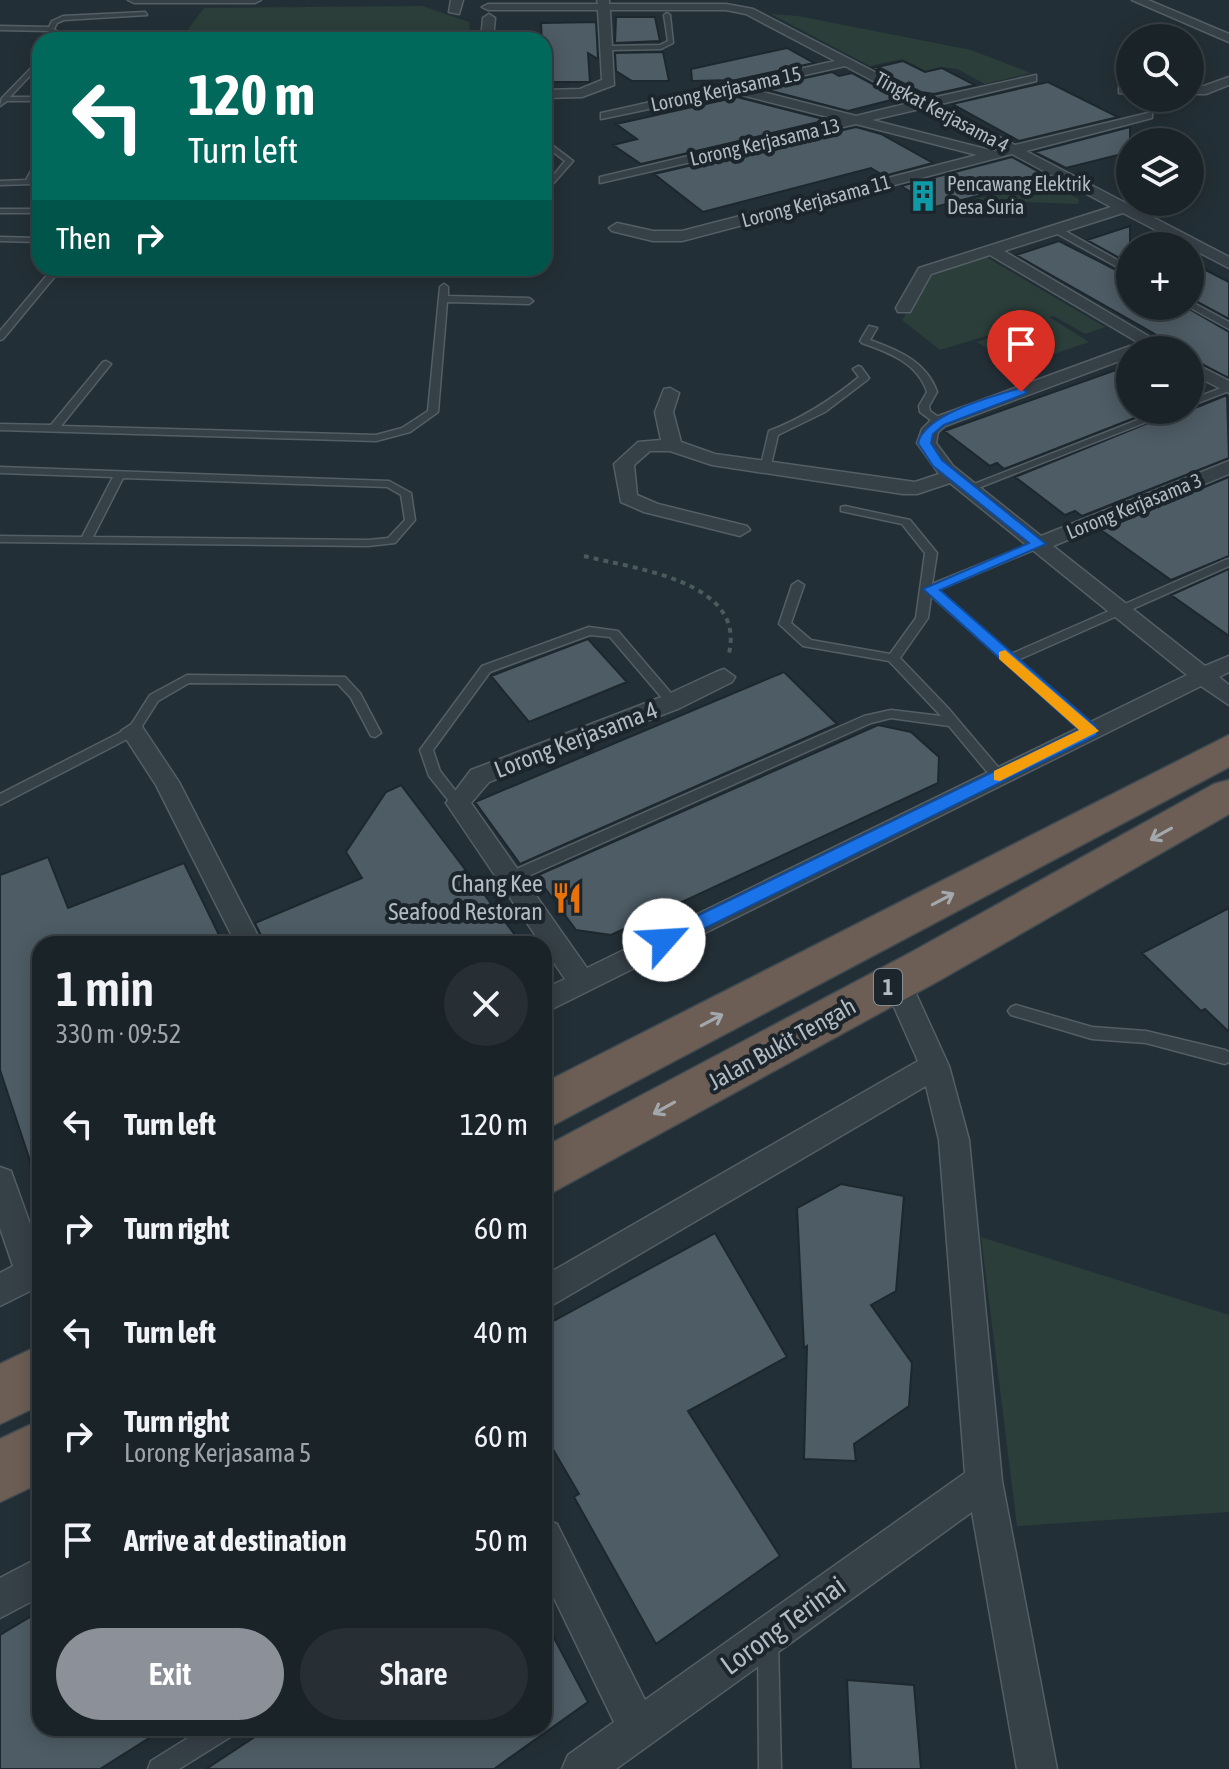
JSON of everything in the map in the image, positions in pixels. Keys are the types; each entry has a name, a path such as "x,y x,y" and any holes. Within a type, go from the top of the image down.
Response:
{"highway":[{"name":"1","path":"552,1104 1229,749"},
{"name":"Jalan Bukit Tengah","path":"552,1169 897,982 1229,795"},
{"path":"0,1395 32,1378"},
{"path":"0,1472 32,1454"}],"street":[{"path":"134,0 255,0"},
{"path":"1138,0 1229,38"},
{"path":"487,32 488,12 604,4 609,82 582,93 552,94"},
{"name":"Tingkat Kerjasama 4","path":"604,4 739,8 1116,204"},
{"name":"Lorong Kerjasama 15","path":"606,116 847,62"},
{"name":"Lorong Kerjasama 13","path":"605,180 1032,78"},
{"path":"1204,90 1229,81"},
{"path":"730,88 993,155"},
{"name":"Lorong Kerjasama 11","path":"617,228 653,236 682,236 1147,115"},
{"path":"904,308 925,271 1116,210"},
{"name":"Tingkat Kerjasama 4","path":"1139,216 1229,263"},
{"path":"990,249 1138,336"},
{"path":"1116,357 933,428 927,452 1229,697"},
{"path":"1204,374 1229,388"},
{"path":"670,393 664,412 672,445"},
{"path":"740,530 651,508 628,498 624,464 645,446 672,445 712,459 903,488 961,482"},
{"name":"Lorong Kerjasama 3","path":"1039,544 1229,467"},
{"path":"552,997 1229,663"},
{"name":"Lorong Kerjasama 4","path":"458,803 480,776 672,702 724,677"},
{"path":"133,731 167,782 245,936"},
{"path":"458,803 550,936"},
{"path":"552,939 581,981"},
{"path":"897,982 935,1066 954,1140 984,1481 1037,1769"},
{"path":"552,1289 935,1066"},
{"path":"0,1181 32,1261"},
{"path":"0,1290 32,1273"},
{"name":"Lorong Terinai","path":"582,1769 984,1481"},
{"path":"552,1553 638,1729"},
{"path":"0,1599 32,1581"}],"lane":[{"path":"51,29 54,22 63,18 145,14"},
{"path":"608,48 661,47 671,42 667,15"},
{"path":"0,28 51,29 54,32"},
{"path":"2,102 12,85 32,69"},
{"path":"2,102 32,100"},
{"path":"552,147 569,161 552,182"},
{"path":"0,183 29,182 32,177"},
{"path":"0,211 32,211"},
{"path":"1055,229 1116,263"},
{"path":"0,239 32,240"},
{"path":"0,337 51,276"},
{"path":"0,427 376,438 406,430 433,412 444,287"},
{"path":"443,299 529,301"},
{"path":"1204,312 1229,326"},
{"path":"872,328 865,341 890,349 927,379 932,392 924,406 933,428"},
{"path":"54,428 106,364"},
{"path":"766,465 773,433 805,422 814,411 835,403 864,378 858,369"},
{"path":"1204,398 1229,388"},
{"path":"961,482 1131,424"},
{"path":"0,470 389,484 406,493 410,520 391,541 368,543 0,539"},
{"path":"86,540 119,475"},
{"path":"845,509 906,522 931,553 922,618 893,658"},
{"path":"1039,544 930,589 1091,731"},
{"path":"1009,659 1229,562"},
{"path":"798,585 785,624 807,643 893,658 998,776"},
{"path":"458,803 434,773 426,750 486,669 589,631 614,634 672,702"},
{"path":"0,800 133,731 154,698 187,679 341,680 356,696 375,733"},
{"path":"510,878 868,719 891,714 953,722"},
{"path":"1016,1011 1092,1033 1146,1037 1225,1057"},
{"path":"768,1636 770,1769"},
{"path":"159,1769 211,1736"}],"path":[{"path":"584,556 685,582 723,607 733,640 724,677"}],"green space":[{"path":"422,6 469,22 470,32 186,32 204,8"},
{"path":"771,14 798,16 971,50 1031,73 985,84 957,69 942,67 926,71 902,59 870,66"},
{"path":"1043,181 1079,199 1078,204 972,200"},
{"path":"986,257 1105,327 1085,334 1054,316 1049,317 1089,342 1016,367 977,342 1020,326 940,350 902,320 933,273"},
{"path":"981,1237 1229,1315 1229,1512 1017,1526"}],"building":[{"path":"616,17 655,17 660,41 615,43"},
{"path":"596,22 598,59 588,53 590,82 552,82 552,32 541,32 541,23"},
{"path":"787,48 814,63 736,80 692,81 691,69"},
{"path":"663,52 669,81 632,81 616,71 615,53"},
{"path":"903,61 925,72 942,68 975,85 934,94 921,92 873,68"},
{"path":"832,72 839,76 852,73 899,98 848,111 760,88"},
{"path":"1048,82 1118,117 1019,141 952,104"},
{"path":"737,97 827,120 641,164 613,145 637,139 616,124"},
{"path":"856,127 881,134 933,163 884,176 871,168 703,212 654,174"},
{"path":"1116,131 1116,156 1066,168 1034,152"},
{"path":"1012,157 1043,174 1022,179 1028,183 935,207 901,186"},
{"path":"1130,226 1130,232 1116,232 1116,256 1087,240"},
{"path":"1059,241 1116,270 1116,312 1016,255"},
{"path":"1204,269 1229,282 1229,319 1204,306"},
{"path":"1204,318 1229,332 1229,378 1204,365 1204,336 1158,336 1130,320 1204,320"},
{"path":"1116,370 1116,424 1119,424 1004,469 997,463 990,466 944,431"},
{"path":"1227,395 1229,458 1082,516 1075,511 1065,515 1015,477 1146,424 1204,424 1204,404"},
{"path":"1229,477 1229,556 1171,580 1101,530"},
{"path":"1229,569 1229,636 1171,595"},
{"path":"588,639 627,682 529,722 491,676"},
{"path":"784,672 837,724 520,864 475,802"},
{"path":"878,725 911,732 939,757 938,783 611,935 576,930 536,876"},
{"path":"401,785 516,936 261,936 255,923 362,878 346,852 386,792"},
{"path":"48,857 68,908 184,863 220,936 32,936 32,1167 0,1070 0,875"},
{"path":"1229,908 1229,1032 1205,1009 1201,1011 1142,953"},
{"path":"841,1184 904,1196 896,1291 871,1305 912,1363 909,1406 854,1444 856,1461 804,1459 807,1346 804,1348 797,1208"},
{"path":"715,1233 787,1357 688,1411 780,1556 656,1644 574,1497 579,1494 552,1448 552,1322"},
{"path":"32,1616 32,1736 152,1736 100,1769 0,1769 0,1635"},
{"path":"552,1634 588,1702 552,1728"},
{"path":"847,1680 914,1685 921,1769 851,1769"},
{"path":"256,1736 540,1736 494,1769 206,1769"}],"slow traffic":[{"path":"1000,775 1091,731 1005,655"}],"place":[{"name":"Pencawang Elektrik Desa Suria","path":"923,196"},
{"name":"Chang Kee Seafood Restoran","path":"567,898"}],"route":[{"path":"664,940 1091,731 930,589 1039,544 937,463 927,452 925,443 927,433 939,422 1021,392"}]}
